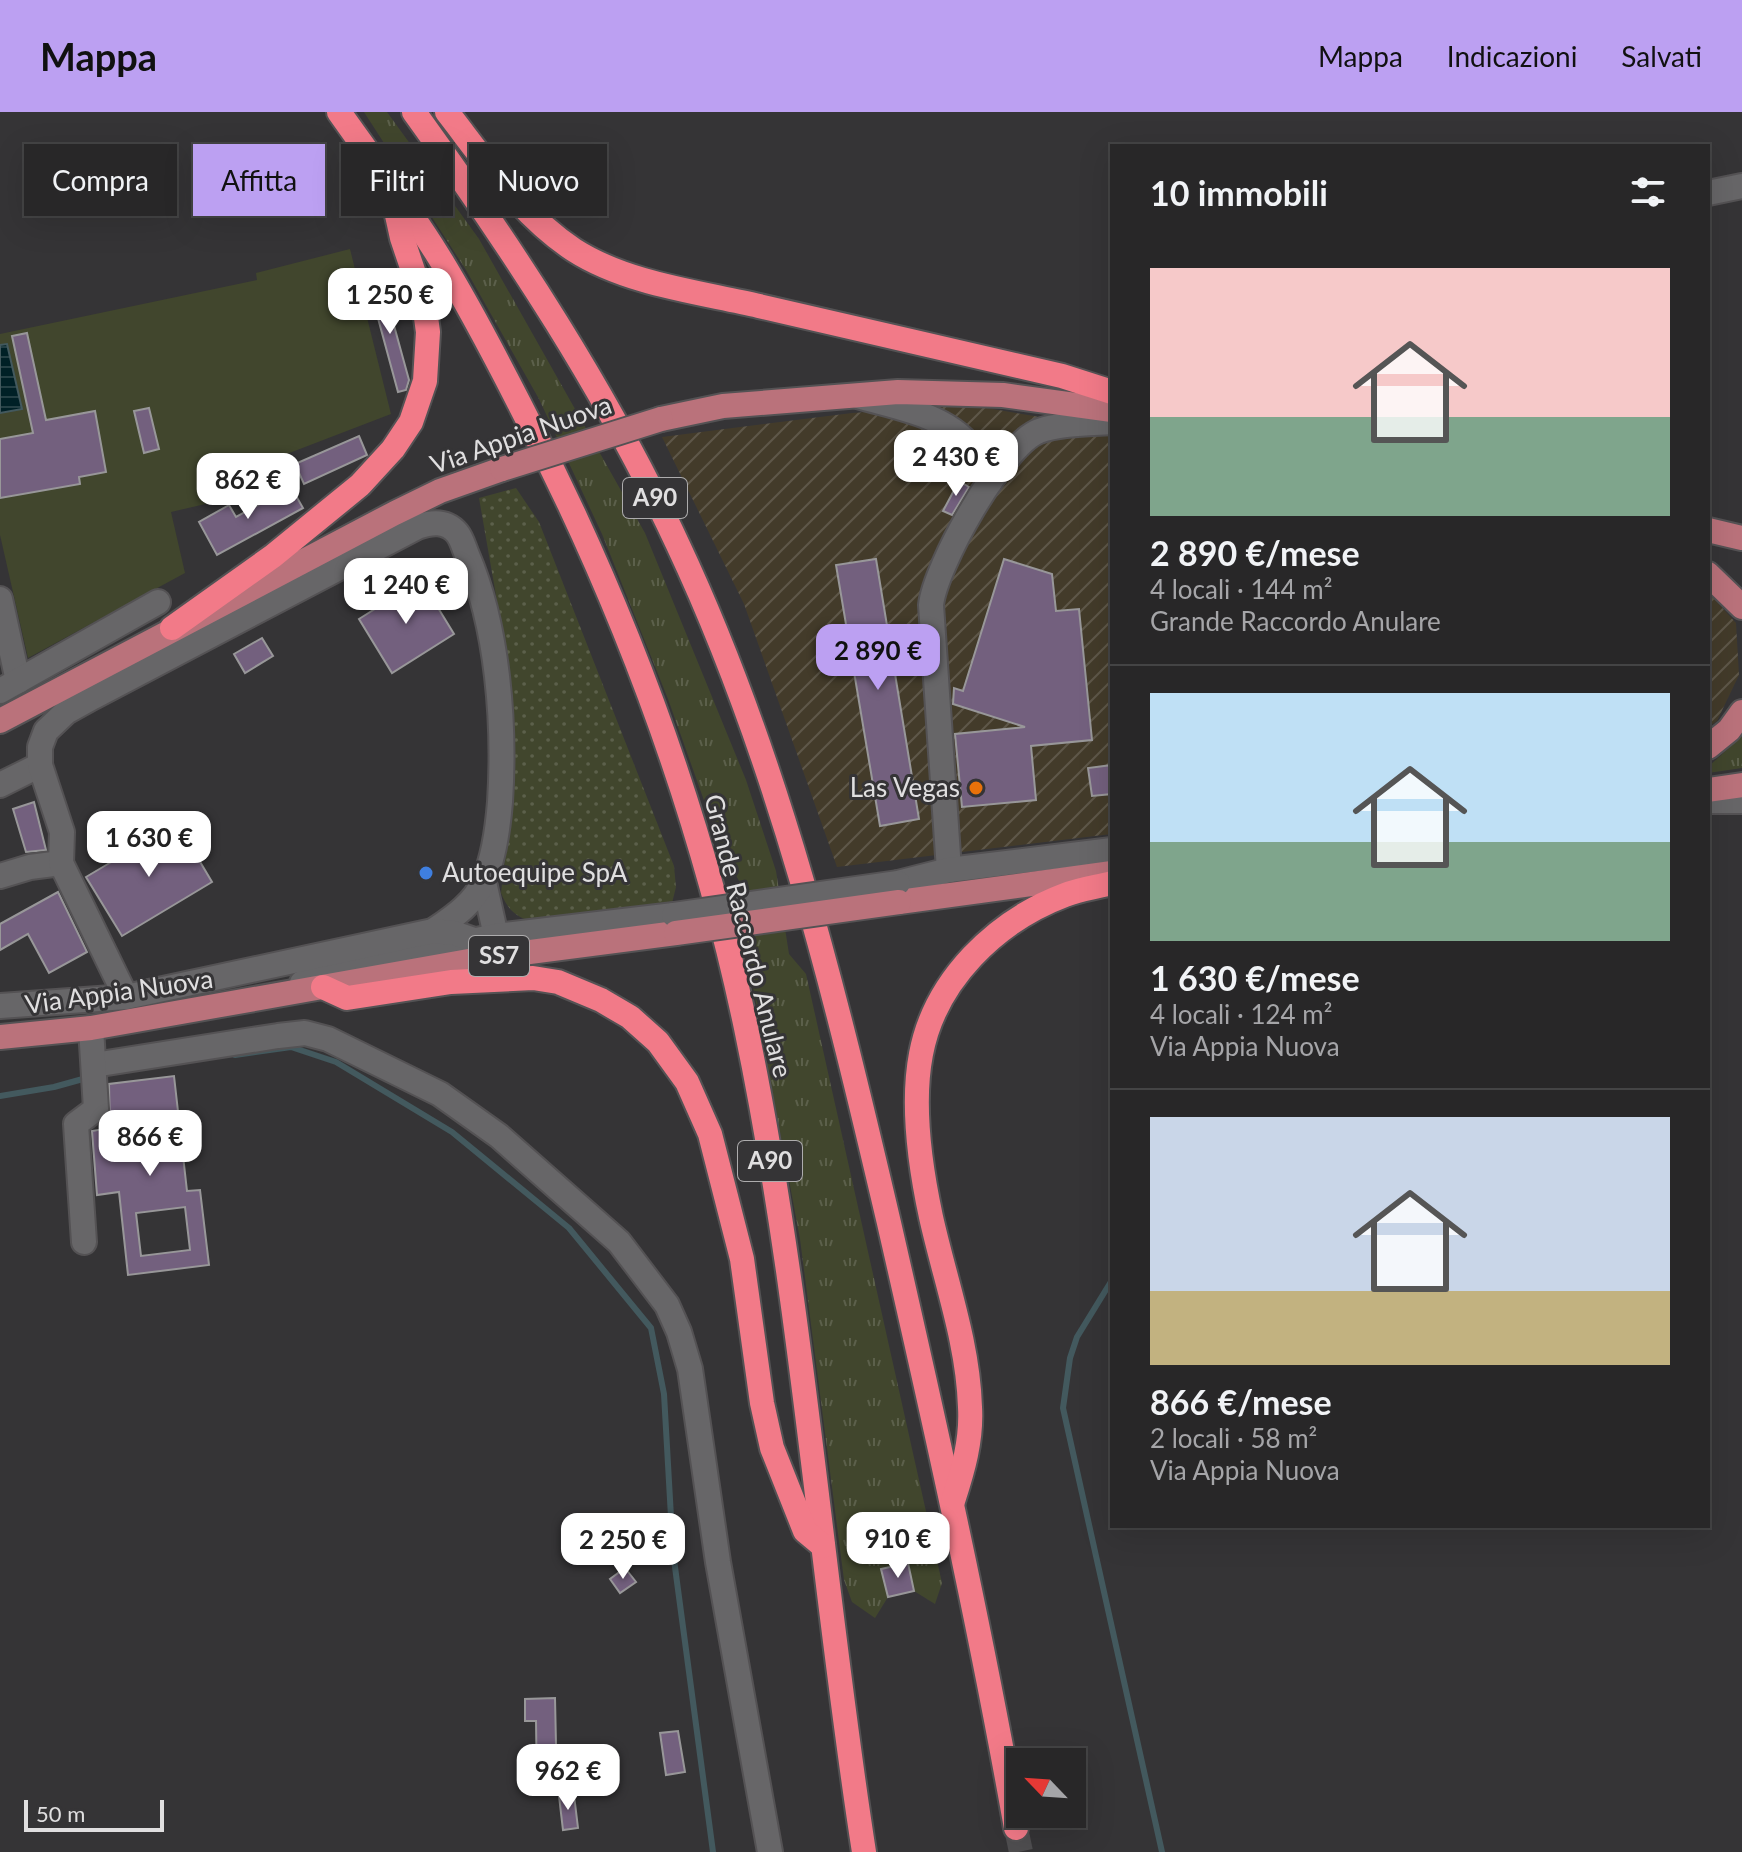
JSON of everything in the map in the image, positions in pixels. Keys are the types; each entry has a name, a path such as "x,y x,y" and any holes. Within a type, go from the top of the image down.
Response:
{"highway":[{"name":"Grande Raccordo Anulare","path":"339,112 362,144"},
{"name":"A90","path":"414,112 510,249 603,400 677,542 710,617 782,812 855,1076 952,1504 988,1670 1006,1772"},
{"path":"447,112 518,203 534,218 575,250 619,271 1062,376 1110,391"},
{"path":"172,628 273,556 360,485 393,449 411,422 425,381 427,322 399,216"},
{"name":"Grande Raccordo Anulare","path":"412,216 483,333 565,495 627,636 693,822 745,1023 762,1114 799,1348 864,1852"},
{"path":"952,1504 968,1453 971,1408 963,1346 932,1221 923,1170 917,1088 924,1041 950,985 965,964 998,932 1019,917 1067,894 1110,883"},
{"path":"323,987 347,998 500,978 558,982 592,995 622,1012 669,1055 699,1106 727,1194 744,1272 762,1403 772,1448 805,1531 823,1546"}],"main road":[{"name":"Via Appia Nuova","path":"0,721 410,505 455,485 661,419 723,406 854,394 951,392 1003,395 1110,410"},
{"path":"1710,530 1742,538"},
{"path":"1710,576 1742,607"},
{"path":"1710,745 1729,730 1742,712"},
{"path":"1710,790 1742,785"},
{"name":"Via Appia Nuova","path":"0,1037 91,1028 675,924 898,893 1110,873"}],"street":[{"path":"1710,193 1742,186"},
{"path":"854,394 929,416 951,430 974,451 990,482"},
{"path":"949,870 932,592 944,561 990,482 1014,452 1037,432 1071,424 1110,422"},
{"path":"0,1006 126,997 433,931 485,938 484,882 500,803 501,748 497,688 480,589 461,539 450,527 434,523 417,527 93,697 66,712 46,731 40,747 40,765 62,832 61,863 126,997"},
{"path":"0,599 9,686 158,602"},
{"path":"93,697 134,649"},
{"path":"0,785 40,765"},
{"path":"1710,801 1742,801"},
{"name":"Via Appia Nuova","path":"898,893 949,870 1110,850"},
{"path":"0,876 30,867 61,863"},
{"path":"433,931 462,910 484,882"},
{"name":"Via Appia Nuova","path":"246,1001 361,964 485,938 675,924"},
{"path":"84,1242 76,1124 96,1109 91,1028"},
{"path":"94,1065 278,1036 305,1033 328,1039 440,1094 499,1136 619,1242 667,1305 690,1369 718,1562 770,1852"}],"shaded area":[{"path":"969,405 1110,429 1110,834 837,867 744,604 662,437 852,413"},
{"path":"1710,594 1736,623 1739,675 1717,721 1710,726"}],"green space":[{"path":"364,112 387,112 410,144 385,144"},
{"path":"453,203 479,239 645,533 746,780 776,871 789,954 806,974 942,1583 935,1604 914,1591 908,1563 881,1570 888,1597 875,1618 852,1602 844,1580 800,1239 751,976 741,884 723,854 668,699 602,534 539,399 466,270 431,216 453,216"},
{"path":"350,249 391,414 279,457 283,486 171,512 185,573 28,658 0,535 0,334 257,280 256,273"},
{"path":"516,488 539,522 674,866 676,887 672,903 539,923 516,914 501,893 514,777 505,647 479,498"},
{"path":"1742,736 1742,768 1710,773 1710,765"}],"water":[{"path":"7,344 22,409 0,413 0,345"}],"building":[{"path":"382,282 409,380 406,390 398,392 369,285"},
{"path":"27,333 46,420 95,411 106,472 79,477 80,484 0,498 0,439 33,433 12,336"},
{"path":"149,408 159,449 144,453 134,411"},
{"path":"359,436 367,455 304,484 295,464"},
{"path":"959,481 969,487 952,515 943,511"},
{"path":"291,487 303,508 217,555 199,522 229,505 236,517"},
{"path":"876,559 919,819 880,826 836,565"},
{"path":"1004,559 1052,574 1056,611 1079,609 1092,740 1031,746 1036,800 962,807 955,734 1025,727 953,704 954,688 963,691"},
{"path":"421,580 454,634 392,673 359,619"},
{"path":"262,638 273,656 245,673 234,654"},
{"path":"1110,765 1110,794 1092,796 1088,768"},
{"path":"34,802 46,850 26,852 13,809"},
{"path":"177,823 212,882 122,936 86,877"},
{"path":"58,892 87,952 49,973 28,934 0,950 0,924"},
{"path":"174,1076 187,1191 200,1190 209,1265 128,1275 119,1192 97,1195 92,1131 110,1128 109,1084","holes":["185,1207 190,1250 141,1256 136,1213"]},
{"path":"908,1563 914,1591 888,1597 881,1569"},
{"path":"625,1568 636,1582 620,1593 610,1579"},
{"path":"555,1698 557,1792 537,1792 536,1721 525,1721 525,1699"},
{"path":"678,1731 685,1772 666,1775 660,1733"},
{"path":"574,1795 578,1828 563,1830 559,1796"}],"waterway":[{"path":"235,1055 291,1047 336,1062 452,1132 569,1228 651,1328 664,1394 673,1552 713,1852"},
{"path":"0,1096 90,1077"},
{"path":"1110,1283 1077,1337 1070,1358 1063,1408 1162,1852"}],"tunnel":[{"path":"1016,1828 1021,1852"}],"place":[{"name":"Las Vegas","path":"976,788"},
{"name":"Autoequipe SpA","path":"426,873"}]}
